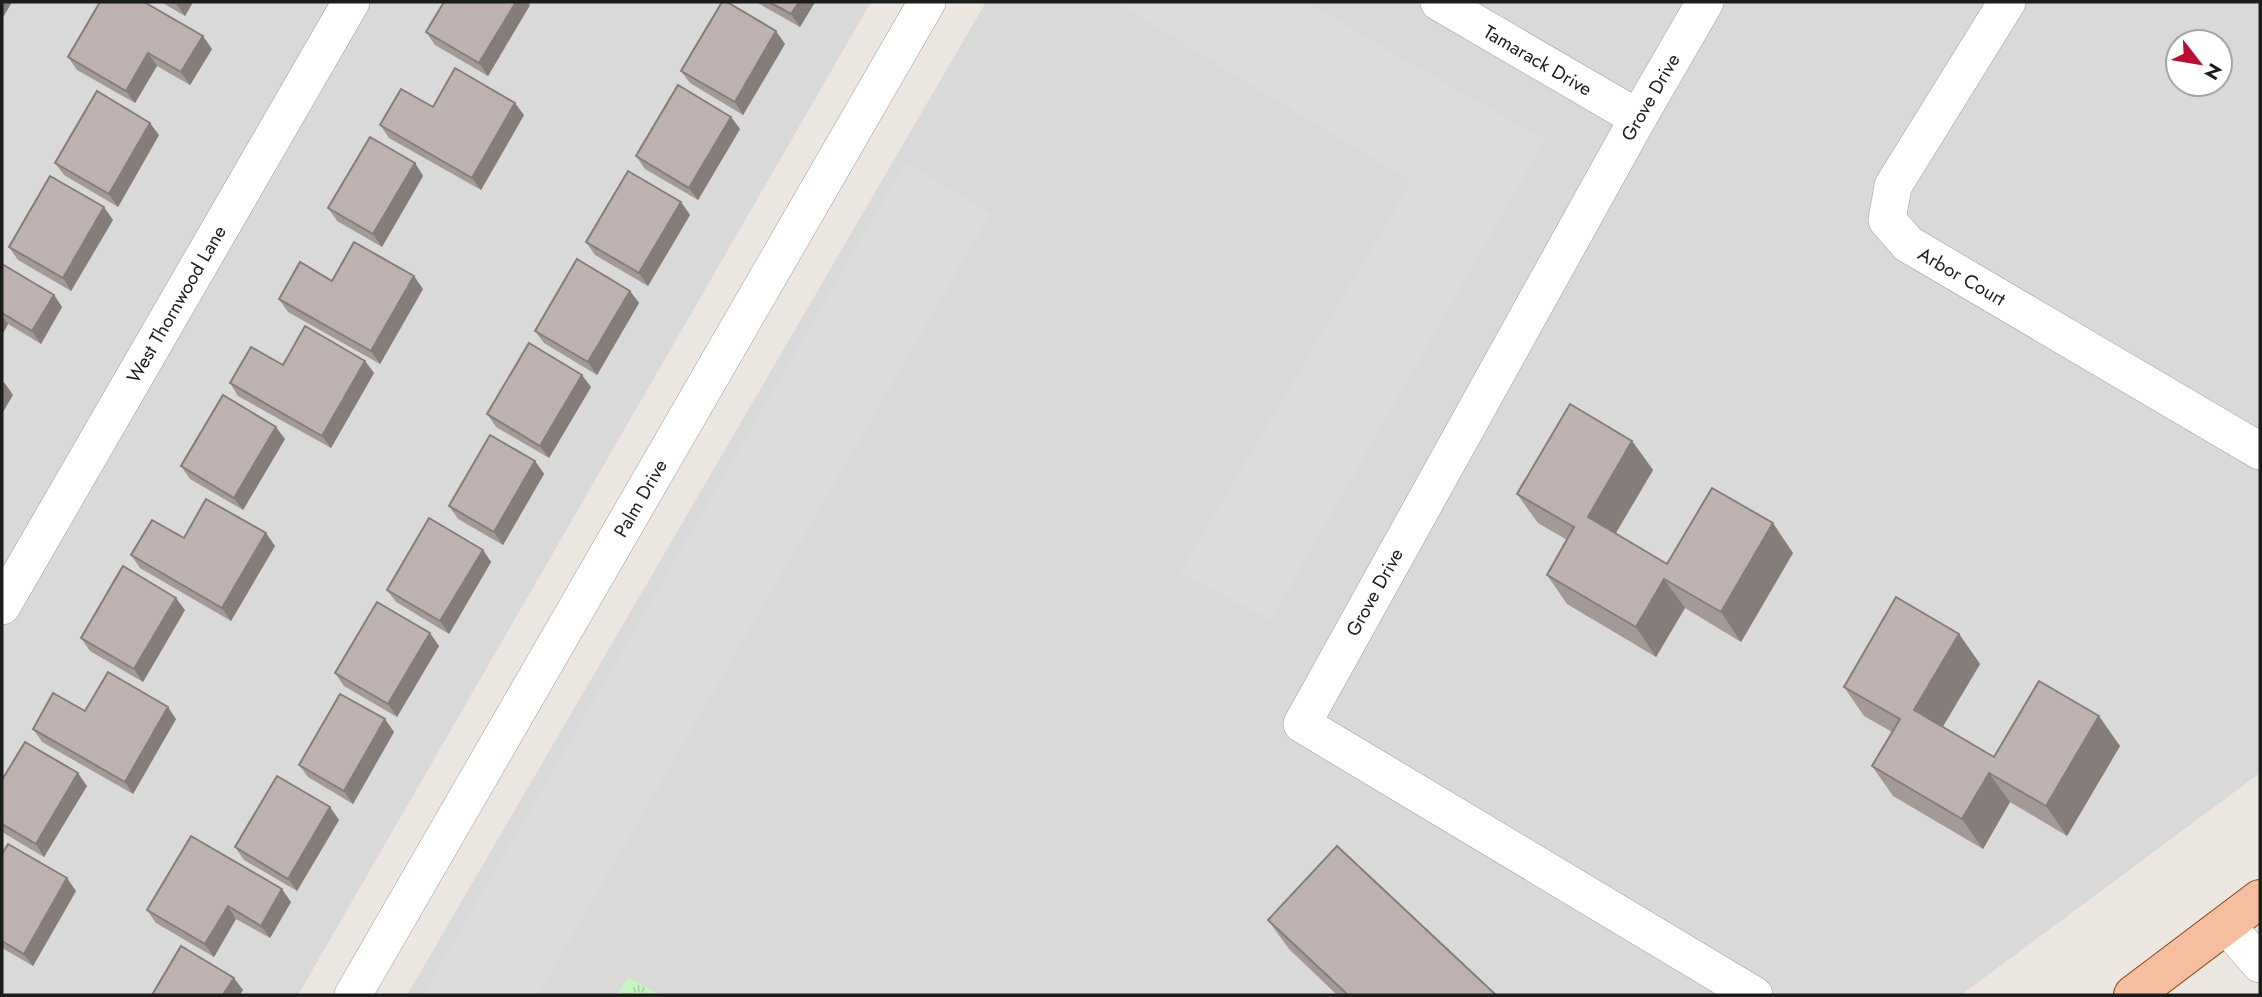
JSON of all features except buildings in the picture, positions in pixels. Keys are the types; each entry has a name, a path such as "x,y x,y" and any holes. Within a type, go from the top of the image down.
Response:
{"main road":[{"path":"2133,995 2260,899"}],"street":[{"name":"West Thornwood Lane","path":"2,606 351,2"},
{"name":"Palm Drive","path":"353,995 927,2"},
{"name":"Tamarack Drive","path":"1439,2 1638,118"},
{"name":"Grove Drive","path":"1705,2 1302,724 1754,995"},
{"name":"Arbor Court","path":"2007,2 1893,186 1886,220 1908,244 2260,451"},
{"path":"2226,925 2260,964"}],"shaded area":[{"path":"2,2 871,2 298,995 2,995"},
{"path":"986,2 2260,2 2260,773 1961,995 407,995"},
{"path":"1115,2 1305,2 1545,140 1271,620 1180,573 1411,182"},
{"path":"905,163 991,213 538,995 423,995"}],"green space":[{"path":"628,977 660,995 617,995"}]}
